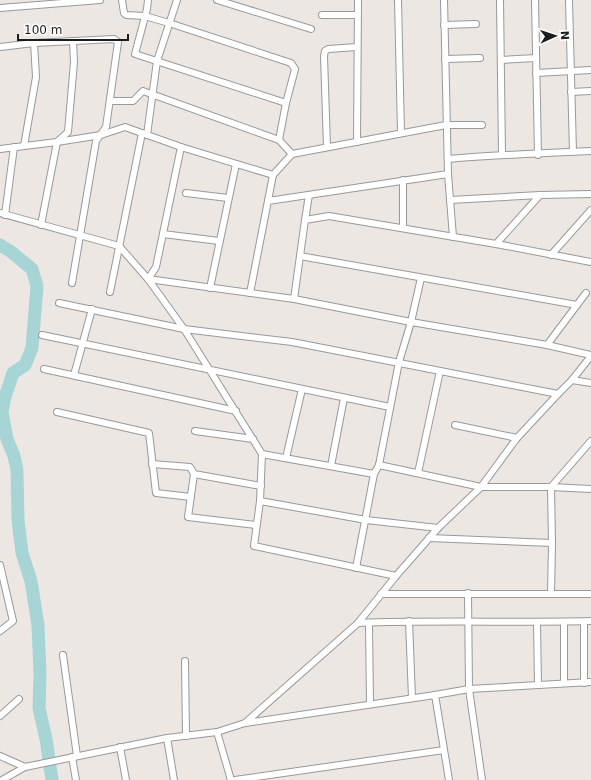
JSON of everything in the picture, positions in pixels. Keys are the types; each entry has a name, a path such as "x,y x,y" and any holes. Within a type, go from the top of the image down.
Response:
{"street":[{"path":"0,8 100,0"},
{"path":"122,0 124,14 126,15 145,16 291,63 295,69 286,103 279,140"},
{"path":"148,0 135,54 286,103"},
{"path":"110,292 152,95 157,62 176,0"},
{"path":"217,0 311,29"},
{"path":"357,142 358,0"},
{"path":"398,0 401,133"},
{"path":"444,0 446,125 453,237"},
{"path":"500,0 502,155"},
{"path":"535,0 538,155"},
{"path":"569,0 573,152"},
{"path":"322,15 358,15"},
{"path":"444,25 476,24"},
{"path":"0,47 34,43 114,39 118,42 106,127 96,141 72,284"},
{"path":"41,225 57,142 68,132 74,62 73,41"},
{"path":"24,146 36,77 34,43"},
{"path":"327,147 325,51 332,48 357,47"},
{"path":"445,59 480,58"},
{"path":"501,60 536,58"},
{"path":"536,73 591,70"},
{"path":"110,101 133,101 143,91 279,140 292,154"},
{"path":"571,92 591,91"},
{"path":"250,293 273,175 292,154 446,125 482,125"},
{"path":"0,149 101,135 125,127 181,148 273,175"},
{"path":"14,147 2,214 119,246 148,279 184,328 253,439 262,454 260,501 254,546 396,576"},
{"path":"148,279 156,267 181,148"},
{"path":"448,159 591,151"},
{"path":"210,288 236,164"},
{"path":"268,201 448,174"},
{"path":"403,180 403,228"},
{"path":"186,193 228,198"},
{"path":"450,200 591,194"},
{"path":"294,299 309,195"},
{"path":"496,244 540,195"},
{"path":"551,255 591,210"},
{"path":"305,220 329,216 496,244 591,262"},
{"path":"163,234 219,241"},
{"path":"300,256 577,305"},
{"path":"356,568 374,474 379,465 399,362 411,322 421,278"},
{"path":"148,279 294,299 411,322 547,345 591,356 572,380 517,438 481,487 438,528 396,576 358,623 245,723"},
{"path":"547,345 586,292"},
{"path":"59,302 184,328 292,342 558,394"},
{"path":"74,375 92,309"},
{"path":"42,335 390,407"},
{"path":"44,369 236,412"},
{"path":"418,473 440,371"},
{"path":"572,380 591,383"},
{"path":"286,458 302,389"},
{"path":"331,466 344,398"},
{"path":"57,412 149,434 156,493 191,497"},
{"path":"455,425 517,438"},
{"path":"195,431 253,439"},
{"path":"551,594 551,487 591,440"},
{"path":"262,454 374,474"},
{"path":"152,464 190,467 194,474 188,517 256,525"},
{"path":"379,465 481,487 551,487 591,489"},
{"path":"194,474 261,486"},
{"path":"260,501 366,520 438,528"},
{"path":"429,538 552,543"},
{"path":"0,565 13,620 0,631"},
{"path":"468,593 469,689 482,780"},
{"path":"382,594 591,594"},
{"path":"358,623 409,621 468,623 591,622"},
{"path":"409,621 412,698"},
{"path":"538,622 538,685"},
{"path":"564,622 564,684"},
{"path":"2,780 25,767 167,738 217,732 245,723 469,689 588,682 584,622"},
{"path":"369,623 370,704"},
{"path":"63,655 76,780"},
{"path":"185,662 186,736"},
{"path":"435,695 449,780"},
{"path":"0,716 19,699"},
{"path":"217,732 231,780"},
{"path":"167,738 174,780"},
{"path":"120,748 126,780"},
{"path":"235,780 444,750"},
{"path":"0,756 25,767"}],"waterway":[{"path":"0,245 32,269 37,286 32,348 25,365 13,373 2,412 7,439 14,456 17,470 18,520 22,553 31,581 38,625 40,674 39,708 46,739 52,780"}]}
